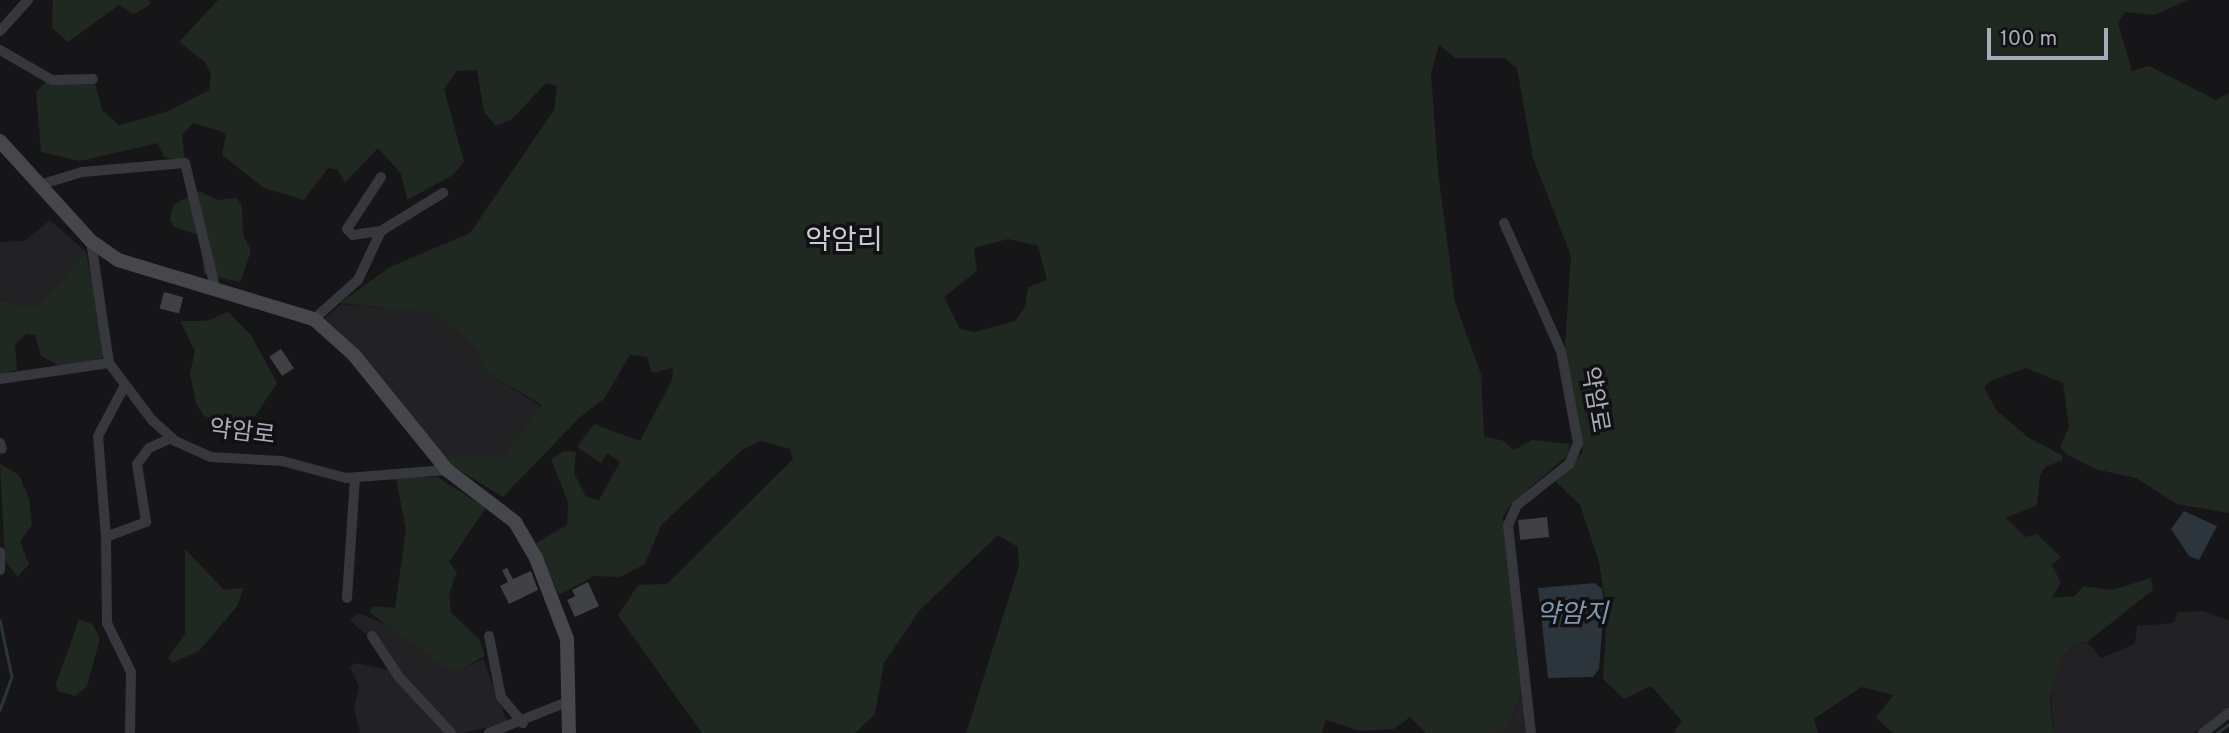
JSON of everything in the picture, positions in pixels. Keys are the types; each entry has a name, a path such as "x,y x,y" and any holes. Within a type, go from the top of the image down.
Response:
{"street":[{"path":"0,31 28,0"},
{"path":"0,50 52,80 93,79"},
{"path":"0,141 91,241 132,266 215,287 314,319 354,355 447,470 503,509 530,544 567,639 569,733"},
{"path":"39,185 82,172 185,163 215,287"},
{"path":"381,177 347,229 353,235 381,231 443,193"},
{"name":"약암로","path":"1504,223 1560,351 1578,443 1569,464 1517,505 1508,525 1531,733"},
{"path":"314,319 355,285 381,231"},
{"name":"약암로","path":"91,241 109,363 124,387 171,438 211,457 282,461 355,478 447,470"},
{"path":"0,379 109,363"},
{"path":"124,387 98,436 106,537 107,623 131,673 130,733"},
{"path":"106,537 146,522 137,464 149,448 171,438"},
{"path":"347,598 355,478"},
{"path":"0,552 0,570"},
{"path":"372,636 399,677 451,733"},
{"path":"489,636 500,697 523,723"},
{"path":"489,733 523,723 570,701"},
{"path":"2203,733 2229,713"}],"shaded area":[{"path":"53,0 149,0 151,4 134,14 119,5 68,42 52,28"},
{"path":"218,0 2188,0 2154,15 2125,12 2118,23 2132,71 2149,66 2216,100 2229,93 2229,513 2177,504 2136,478 2095,469 2066,454 2060,446 2069,427 2063,383 2026,368 1990,381 1984,388 1997,411 2029,438 2062,455 2062,461 2046,466 2040,475 2037,505 2006,518 2025,537 2037,534 2061,557 2052,565 2061,583 2052,598 2075,596 2083,586 2112,590 2151,578 2153,590 2087,642 2075,643 2060,660 2050,696 2053,733 1893,733 1876,718 1893,695 1861,687 1814,719 1818,733 1673,733 1682,721 1651,686 1624,699 1603,679 1607,612 1599,562 1580,505 1556,482 1583,452 1565,346 1571,256 1533,158 1517,68 1504,58 1455,58 1439,45 1431,73 1438,171 1455,302 1481,374 1484,436 1504,441 1514,450 1532,440 1570,444 1567,456 1511,504 1503,517 1523,687 1508,727 1490,733 1426,733 1410,717 1394,729 1360,731 1326,720 1322,733 966,733 1019,566 1018,547 998,535 920,610 884,663 875,714 855,733 702,733 618,615 638,585 667,584 793,459 790,449 761,441 743,449 661,525 645,564 620,577 594,576 559,595 536,543 567,525 568,502 551,459 564,451 576,452 574,473 586,497 599,500 620,462 607,453 601,463 577,447 594,424 640,441 672,380 673,368 652,373 647,357 630,355 604,399 580,417 503,497 454,467 445,455 503,457 542,405 486,372 476,349 436,313 340,303 390,267 470,233 554,110 557,86 546,83 512,119 496,126 484,112 477,70 457,71 444,89 464,162 453,175 407,200 401,174 378,148 345,183 338,170 328,168 304,200 264,188 222,155 226,133 193,123 182,135 185,162 164,157 158,143 80,161 41,152 36,92 45,83 95,84 102,110 119,125 166,112 209,90 211,75 205,62 179,42","holes":["1008,239 1038,246 1047,280 1028,287 1025,306 1015,321 974,332 960,329 944,297 977,271 974,248"]},
{"path":"199,191 217,200 237,198 242,206 243,234 251,251 240,282 204,274 199,235 174,227 170,220 173,205"},
{"path":"50,220 86,252 35,309 0,300 0,242 24,241"},
{"path":"86,252 105,349 102,358 72,368 56,364 41,356 35,335 26,334 15,345 17,370 0,375 0,300 35,309"},
{"path":"341,304 436,312 476,349 486,372 542,407 503,457 445,457 361,354 325,318"},
{"path":"228,312 251,335 277,383 255,416 229,424 204,416 196,403 190,374 195,351 180,321 206,321"},
{"path":"0,464 19,475 29,499 32,525 20,542 29,564 18,577 5,561"},
{"path":"437,477 486,508 449,562 457,572 449,594 451,612 479,639 485,656 459,670 445,667 369,612 373,606 395,608 406,530 396,478"},
{"path":"185,549 224,590 243,588 238,605 199,651 172,663 168,658 185,634"},
{"path":"2204,611 2229,621 2229,707 2207,725 2193,733 2053,733 2051,683 2060,660 2075,643 2087,642 2101,658 2135,644 2137,626 2173,623 2178,612"},
{"path":"358,613 398,629 459,670 483,659 508,723 462,733 360,733 354,709 359,686 350,668 355,663 389,670 374,642 350,620"},
{"path":"79,619 92,624 100,638 87,686 75,696 58,691 56,684"},
{"path":"1523,687 1526,733 1490,733 1512,718"}],"water":[{"path":"2184,511 2217,526 2199,560 2189,556 2171,529"},
{"name":"약암지","path":"1595,583 1602,589 1604,606 1599,669 1593,677 1548,678 1538,588"}],"building":[{"path":"164,292 183,297 179,314 160,308"},
{"path":"281,349 294,368 282,376 269,357"},
{"path":"1547,517 1549,537 1520,540 1518,520"},
{"path":"507,568 513,579 531,571 538,590 509,604 500,586 508,582 502,570"},
{"path":"588,582 599,606 575,617 567,600 575,596 572,590"}],"waterway":[{"path":"0,620 12,677 0,710"},
{"path":"2217,733 2229,724"}],"district":[{"name":"약암리","path":"844,242"}]}
